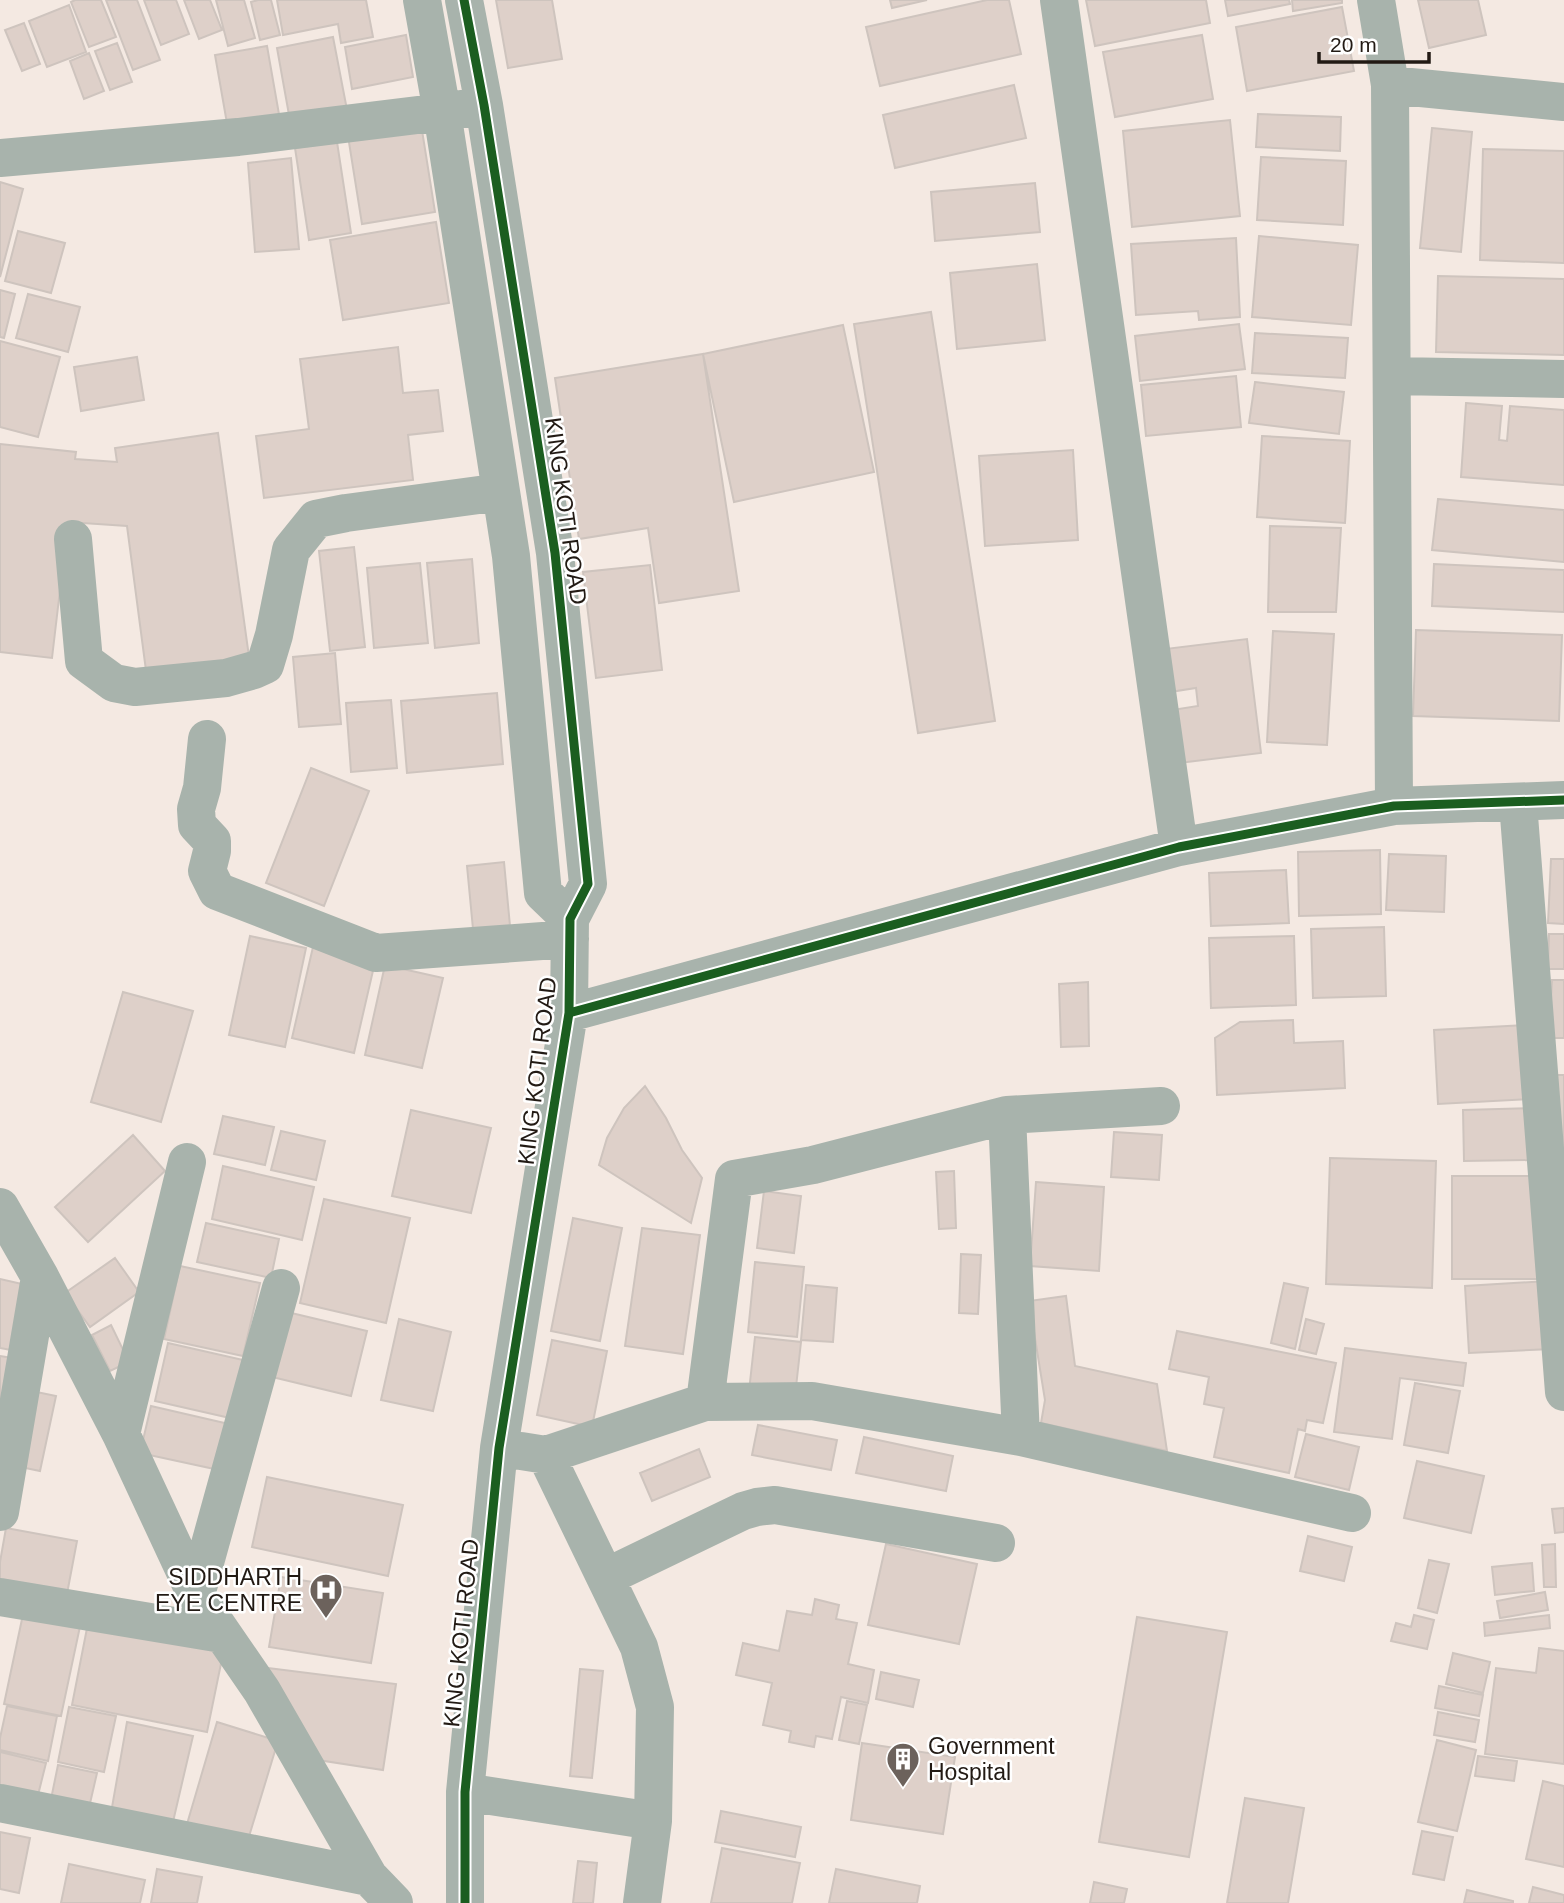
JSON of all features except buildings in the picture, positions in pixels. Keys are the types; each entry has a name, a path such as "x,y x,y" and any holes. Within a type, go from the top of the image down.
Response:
{"street":[{"path":"207,738 202,788 196,809 197,825 212,841 206,871 217,891 376,953 570,929 543,893 512,570 442,113 422,0"},
{"name":"KING KOTI ROAD","path":"464,0 484,105 555,553 588,884 570,929 569,1013 499,1448 465,1792 465,1903"},
{"path":"1059,0 1179,847"},
{"path":"1376,0 1390,85 1394,806"},
{"path":"1390,85 1564,102"},
{"path":"0,158 238,137 442,113 484,105"},
{"path":"1392,376 1564,379"},
{"path":"74,539 84,661 114,683 135,687 226,678 265,664 274,635 291,550 316,519 501,492"},
{"path":"569,1013 1179,847 1394,806 1564,800"},
{"path":"1518,803 1558,1260 1564,1392"},
{"path":"705,1402 734,1179 813,1165 1007,1115 1160,1106"},
{"path":"1007,1115 1021,1437"},
{"path":"121,1434 187,1161"},
{"path":"1,1211 40,1277 121,1434 197,1595 262,1691 382,1890"},
{"path":"0,1512 40,1277"},
{"path":"197,1595 281,1288"},
{"path":"499,1448 547,1455 705,1402 812,1401 1021,1437 1352,1513"},
{"path":"547,1455 639,1647 655,1707 653,1821 642,1903"},
{"path":"606,1577 743,1511 775,1505 996,1543"},
{"path":"0,1597 222,1634"},
{"path":"465,1792 653,1821"},
{"path":"0,1803 382,1890"}],"cycle path":[{"path":"464,0 484,105 555,553 588,884 570,919 569,1013 499,1448 465,1792 465,1903"},
{"path":"569,1013 1179,847 1394,806 1564,800"}],"place":[{"name":"SIDDHARTH EYE CENTRE","path":"326,1620"},
{"name":"Government Hospital","path":"903,1789"}]}
